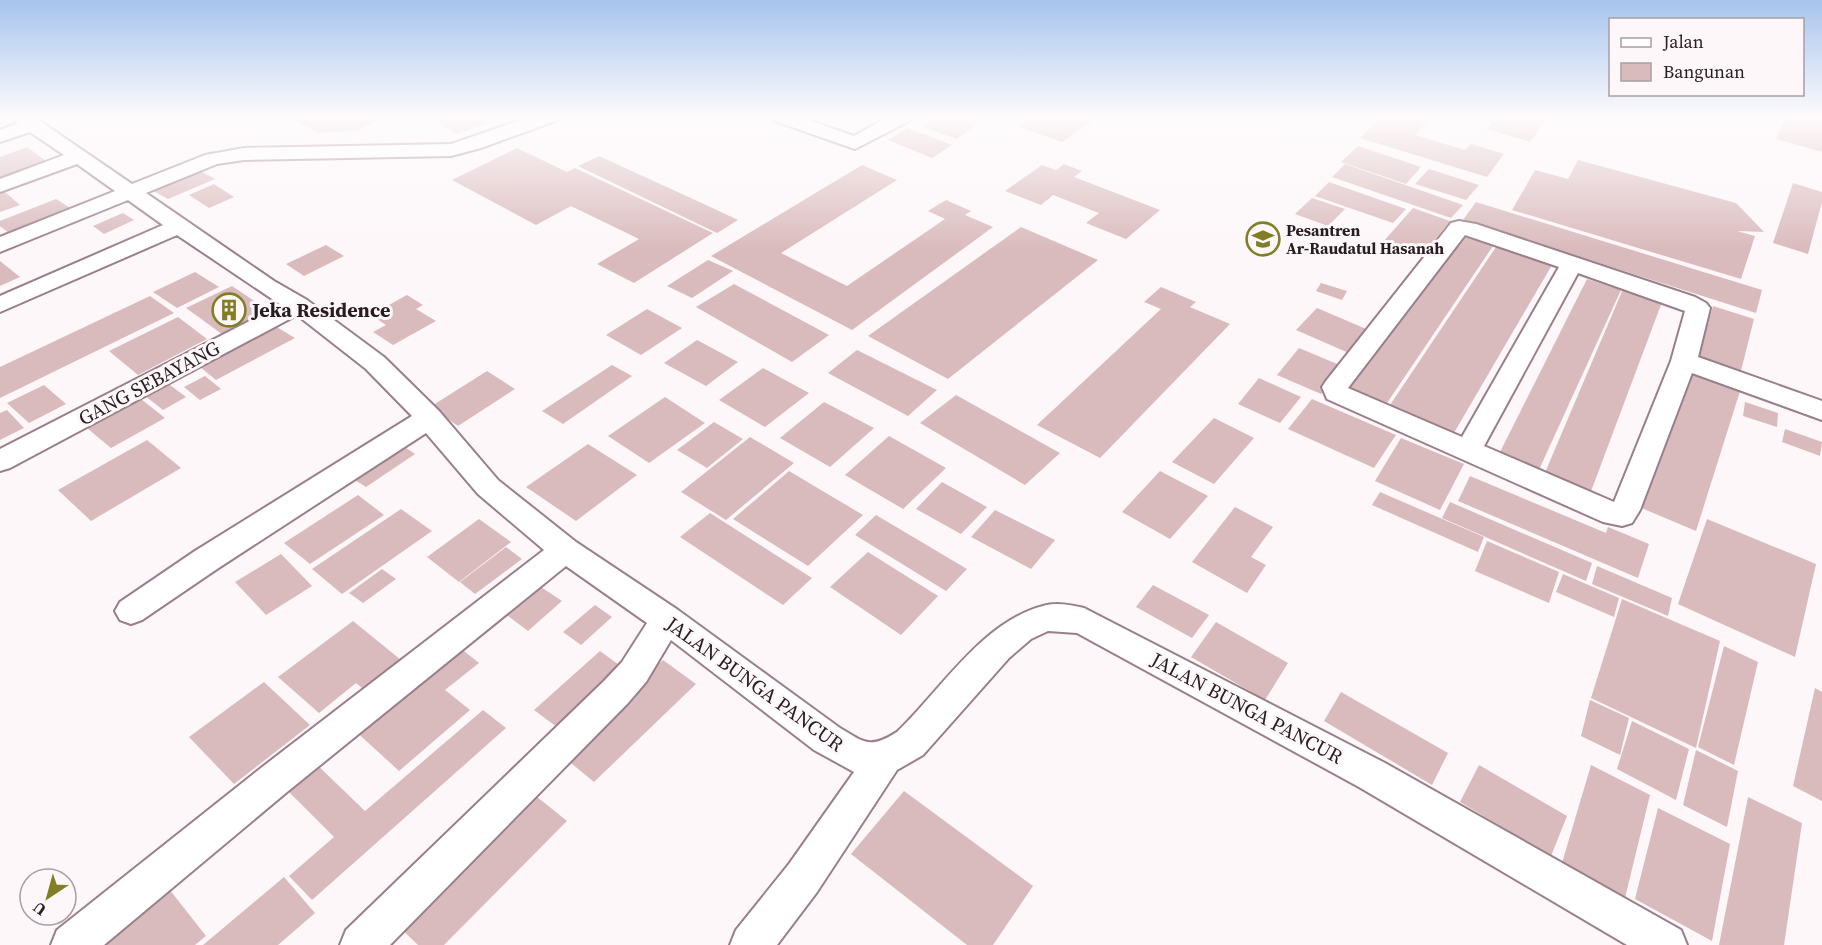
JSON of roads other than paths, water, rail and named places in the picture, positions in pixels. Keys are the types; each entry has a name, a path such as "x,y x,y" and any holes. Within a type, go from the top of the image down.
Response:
{"street":[{"path":"0,186 67,161"},
{"name":"JALAN BUNGA PANCUR","path":"84,161 266,286 299,305 375,363 429,418 488,487 565,550 667,619 827,738 854,755 868,760 884,759 901,751 922,732 991,654 1014,634 1041,619 1064,617 1084,621 1371,776 1666,945"},
{"path":"0,245 207,161"},
{"path":"0,304 179,226"},
{"path":"1459,228 1572,264 1696,306 1698,310 1683,361 1622,514 1613,513 1467,452 1342,398 1336,393 1335,387 1459,228"},
{"path":"1467,452 1572,264"},
{"name":"GANG SEBAYANG","path":"0,461 299,305"},
{"path":"1683,361 1822,411"},
{"path":"131,611 206,560 429,418"},
{"path":"72,945 274,780 565,550"},
{"path":"361,945 616,692 634,672 667,619"},
{"path":"751,945 803,878 884,759"}],"place":[{"name":"Pesantren Ar-Raudatul Hasanah","path":"1263,239"},
{"name":"Jeka Residence","path":"229,310"}]}
